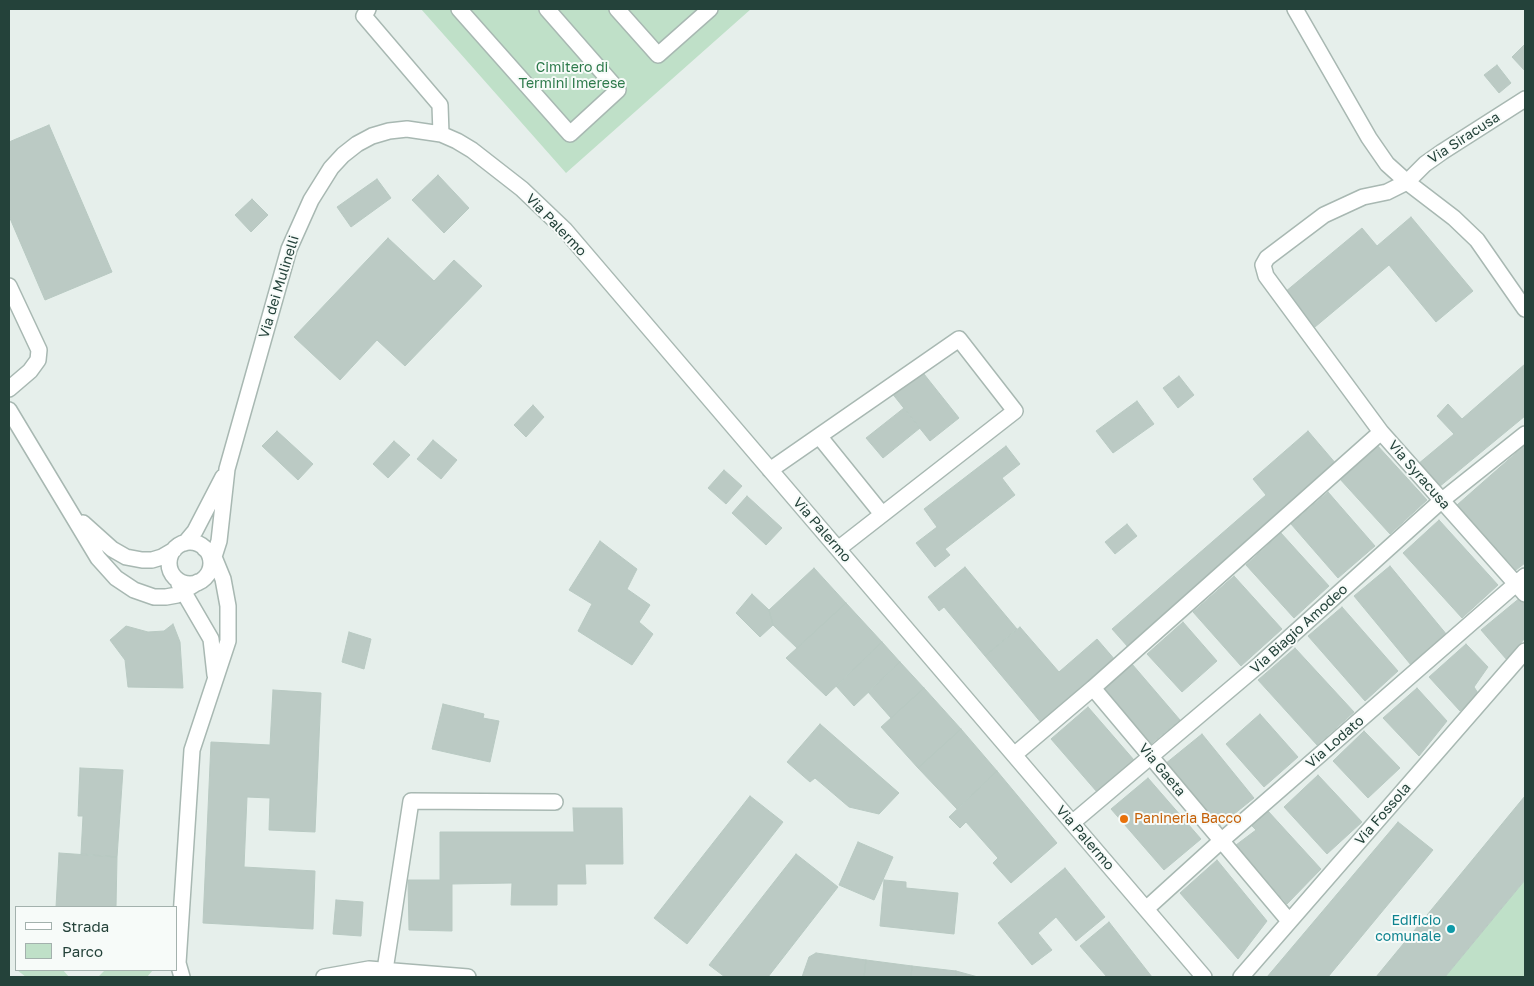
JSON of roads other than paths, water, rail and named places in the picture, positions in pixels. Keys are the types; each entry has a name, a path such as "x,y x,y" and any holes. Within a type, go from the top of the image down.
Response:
{"street":[{"path":"368,9 364,16 440,104 441,134"},
{"path":"459,9 570,134 618,90 547,9"},
{"path":"617,9 658,55 710,9"},
{"path":"1295,9 1369,138 1387,164 1454,218 1477,240 1525,308"},
{"name":"Via Siracusa","path":"1321,350 1264,272 1264,261 1324,215 1363,197 1387,192 1407,182 1425,164 1442,152 1525,99"},
{"name":"Via Palermo","path":"406,129 441,134 472,150 522,189 565,230 1204,977"},
{"name":"Via dei Mulinelli","path":"228,469 289,249 311,200 331,168 357,144 372,136 406,129"},
{"path":"9,286 39,350 38,360 34,366 9,389"},
{"path":"770,470 959,339 1015,411 838,549"},
{"name":"Via Syracusa","path":"1321,350 1381,432 1441,501 1522,585"},
{"path":"9,410 98,558 116,578 134,590 154,596 166,598 184,592 209,573 210,557 221,524 228,469"},
{"path":"1014,755 1093,688 1381,432"},
{"name":"Via Biagio Amodeo","path":"1072,823 1260,664 1441,501 1525,434"},
{"path":"819,436 882,514"},
{"path":"72,514 112,548 126,557 152,560 162,557 179,546 194,531 228,469"},
{"path":"179,546 198,544 220,569 228,614 228,640 192,750 178,963 182,977"},
{"path":"179,546 169,562 173,575 211,639 215,680"},
{"path":"173,575 184,583 198,582"},
{"name":"Via Lodato","path":"1146,909 1221,841 1522,585"},
{"name":"Via Fossola","path":"1241,977 1525,651"},
{"name":"Via Gaeta","path":"1093,688 1289,921"},
{"path":"385,970 412,801 555,802"},
{"path":"324,977 369,969 468,977"}],"place":[{"name":"Panineria Bacco","path":"1124,819"},
{"name":"Edificio comunale","path":"1451,929"}],"park label":[{"name":"Cimitero di Termini Imerese","path":"572,76"}]}
